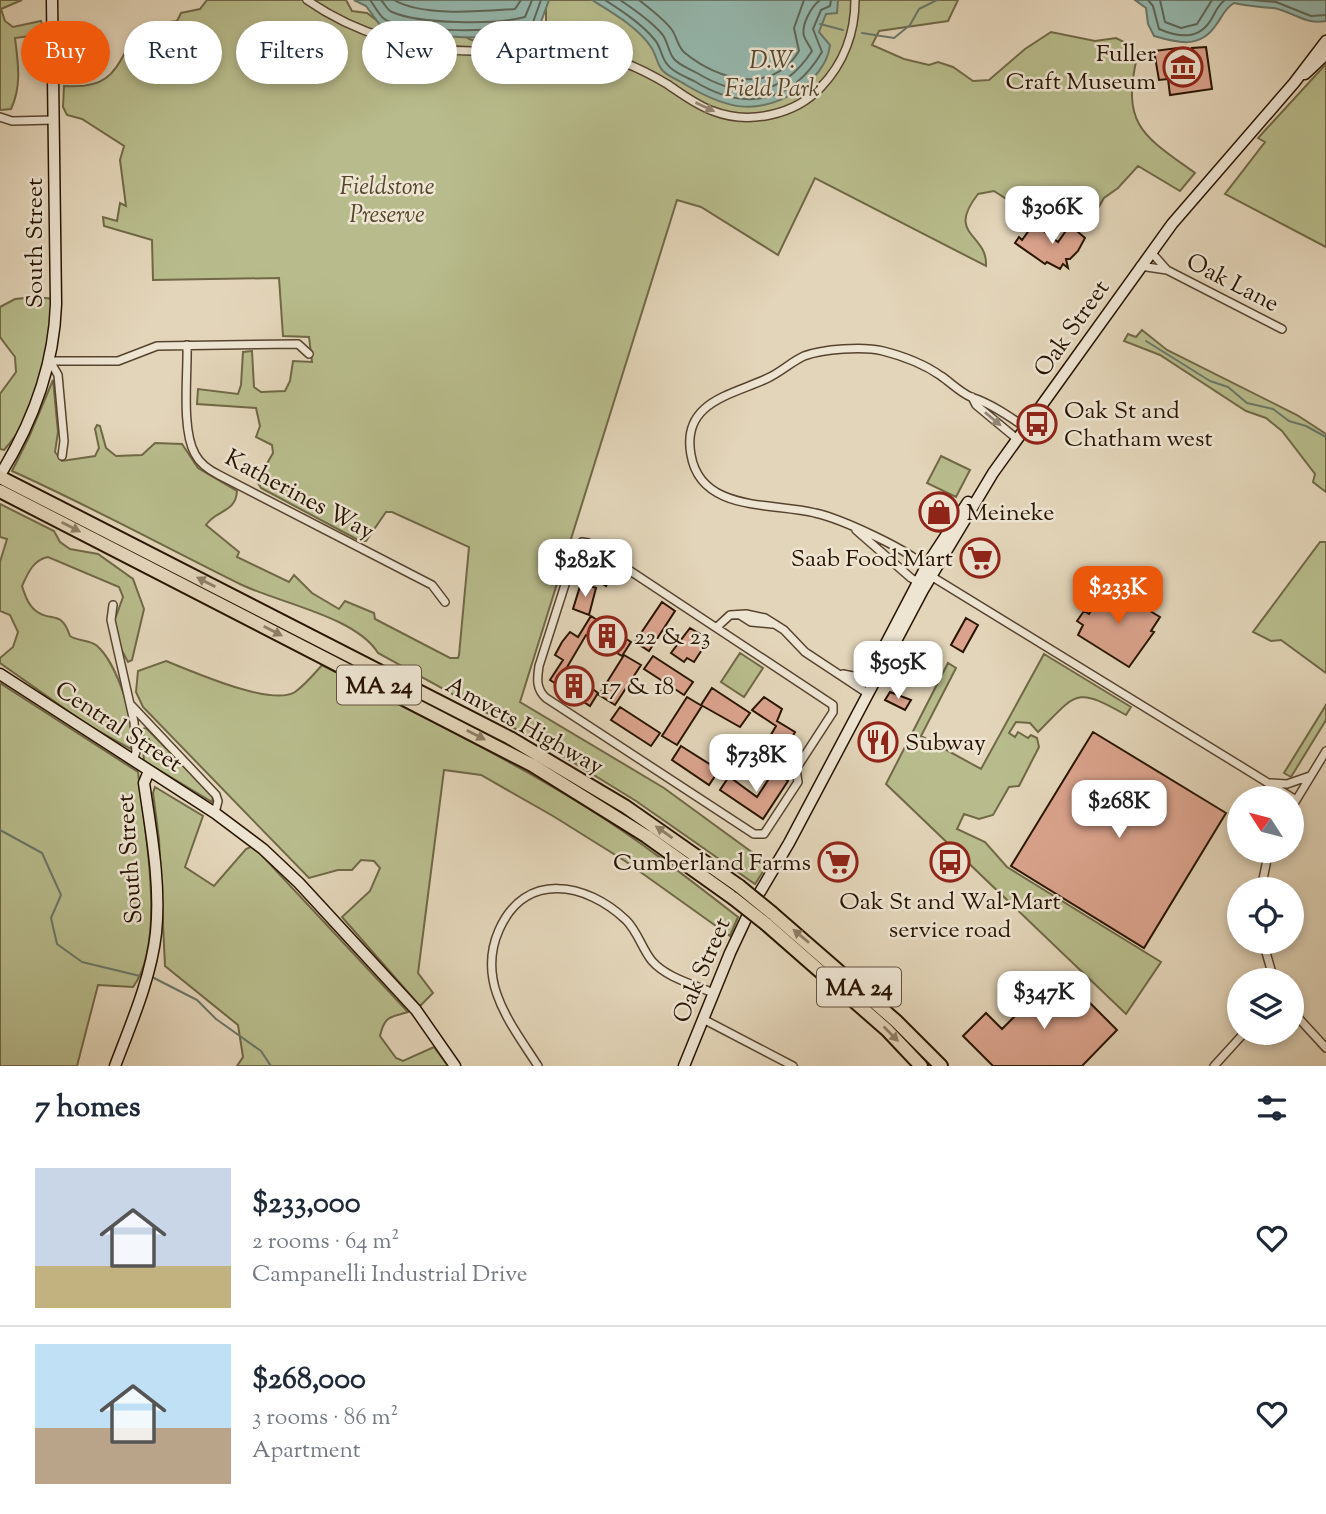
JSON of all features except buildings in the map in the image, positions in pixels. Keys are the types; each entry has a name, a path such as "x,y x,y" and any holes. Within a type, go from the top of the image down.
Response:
{"highway":[{"name":"Amvets Highway","path":"0,476 9,491 510,738 635,813 896,1021 941,1066"},
{"name":"Amvets Highway","path":"769,918 921,1066"}],"street":[{"name":"South Street","path":"0,476 30,420 50,362 56,304 52,0"},
{"path":"307,0 368,32 419,46 472,51 552,48 591,53 625,64 713,111 737,117 767,115 805,101 828,79 846,50 852,29 855,0"},
{"name":"Oak Street","path":"684,1066 713,993 760,892 789,843 928,571 977,489 993,473 1140,266 1200,188 1294,83 1326,41"},
{"name":"Oak Street","path":"1294,83 1326,54"},
{"path":"0,117 12,121 54,120"},
{"name":"Oak Lane","path":"1151,252 1167,270"},
{"name":"Oak Lane","path":"1140,266 1167,270 1282,329"},
{"path":"62,456 64,441 58,375 50,362 118,360 157,346 187,345 298,344 309,354"},
{"name":"Katherines Way","path":"187,345 188,434 193,452 203,464 219,475 432,584 445,602"},
{"path":"1026,428 922,365 892,354 863,348 802,357 771,377 727,393 708,405 690,436 690,447 694,468 710,489 753,505 822,514 866,532 1273,786"},
{"path":"972,397 976,405 1017,439"},
{"path":"852,527 896,567 918,582"},
{"path":"582,542 588,543 717,627 834,708 796,769 798,782 761,835 754,834 546,698 538,685 539,666 577,547 582,542"},
{"name":"Oak Street","path":"867,688 918,582 928,571"},
{"name":"South Street","path":"113,605 111,620 134,722 133,761"},
{"path":"717,627 726,617 753,615 784,630 805,652 867,688"},
{"name":"Central Street","path":"0,674 256,842 285,869 416,1010 455,1066"},
{"path":"131,705 216,795 218,801 215,813"},
{"path":"135,731 142,724 152,727"},
{"path":"1304,787 1326,751"},
{"name":"South Street","path":"115,1066 146,976 156,934 156,886 144,783 149,771"},
{"path":"1268,782 1287,784 1311,776"},
{"path":"538,1066 497,999 492,976 493,951 500,928 517,902 533,891 565,888 606,904 628,922 652,960 664,971 713,993"},
{"path":"703,1019 793,1066"},
{"path":"1304,1024 1326,1048"},
{"path":"1214,1066 1233,1045"}],"green space":[{"path":"0,0 22,0 1,9 5,21 13,27 21,25 21,37 15,38 17,92 11,109 0,110"},
{"path":"207,0 346,0 352,11 367,13 378,21 362,21 362,84 457,84 458,34 471,40 471,84 633,84 633,21 546,21 546,0 958,0 948,21 879,31 872,45 904,59 929,65 938,62 953,67 973,81 989,80 1025,49 1051,32 1095,41 1116,38 1124,42 1137,57 1132,99 1141,127 1162,149 1195,173 1180,191 1138,166 1118,188 1104,198 1087,227 1028,213 994,191 978,194 969,208 967,227 985,255 986,266 815,178 778,255 701,207 677,200 520,702 664,788 768,864 755,884 636,801 545,745 378,653 367,640 353,630 316,612 242,585 12,471 53,380 58,432 55,452 62,461 95,456 99,448 95,429 97,425 100,426 106,448 116,456 142,455 155,443 182,444 198,468 237,491 233,503 206,525 239,552 237,557 289,582 294,575 312,593 339,609 345,601 374,613 375,619 450,658 458,658 469,547 392,512 386,512 366,541 360,541 261,488 257,481 273,453 272,445 256,437 260,426 256,408 197,404 198,389 238,394 243,352 252,351 254,387 261,392 285,391 290,381 293,361 312,362 309,337 283,336 279,278 153,280 152,240 104,226 103,217 117,221 120,203 126,206 120,160 124,146 82,119 67,115 63,107 64,86 110,84 110,74 124,53 124,84 222,84 222,21 177,21 181,13 200,9"},
{"path":"1326,64 1326,247 1225,194 1265,142 1258,138"},
{"path":"15,299 54,299 46,358 35,398 16,434 4,450 0,449 0,394 16,372 15,357 0,337 0,307"},
{"path":"1142,330 1167,350 1297,415 1326,434 1326,492 1313,482 1315,474 1282,431 1266,418 1246,411 1160,355 1124,341 1128,334 1136,337"},
{"path":"941,456 970,470 956,497 927,483"},
{"path":"0,504 54,531 60,542 70,549 98,554 133,579 144,609 132,660 128,662 121,649 114,622 123,597 119,587 48,557 35,564 22,586 29,603 36,611 60,619 70,636 93,643 104,653 124,694 131,725 131,749 88,725 0,663 0,658 13,647 18,632 10,615 0,611 0,562 7,539 0,537"},
{"path":"1320,542 1326,542 1326,673 1281,640 1271,641 1253,632"},
{"path":"740,653 763,668 744,697 721,682"},
{"path":"1044,654 1131,707 1126,715 1096,700 1078,698 1061,709 1038,732 1030,723 1016,722 1009,733 1015,737 1018,732 1028,738 1031,735 1037,738 1039,747 1019,786 1009,787 993,815 979,819 964,814 957,829 985,842 1007,867 1161,962 1126,1014 886,784 948,663 956,668 921,736 981,769"},
{"path":"166,661 231,686 268,695 295,692 322,665 488,751 606,820 664,860 738,917 730,936 625,861 553,816 481,775 444,770 418,973 433,993 420,1006 342,917 370,891 380,868 374,861 361,860 352,870 338,870 309,878 143,707 136,692 138,671"},
{"path":"0,683 138,772 148,852 151,913 149,942 143,967 133,987 98,985 77,1066 0,1066"},
{"path":"1326,705 1326,720 1291,777 1284,773"},
{"path":"146,728 213,796 212,802 144,761 143,750 151,749 149,739 144,739 142,729"},
{"path":"155,787 203,816 185,867 214,886 246,849 253,846 408,1012 387,1020 380,1036 396,1058 403,1061 434,1047 448,1066 237,1066 243,1057 238,1025 165,966 159,839 153,793"}],"water":[{"path":"354,0 549,0 541,21 471,21 471,38 457,37 457,21 377,21 366,6"},
{"path":"592,0 838,0 837,13 826,14 819,32 830,45 819,71 803,87 782,99 754,107 727,104 668,75 661,69 646,40 633,28 633,21 624,20"},
{"path":"1135,0 1326,0 1326,21 1312,21 1273,8 1234,3 1210,33 1196,41 1180,42 1154,36 1148,24 1146,8"}],"waterway":[{"path":"862,33 894,38 910,25 919,9 937,0"},
{"path":"820,24 843,30"},
{"path":"1146,341 1210,381 1228,387 1247,403 1273,409 1289,421 1306,426 1326,437"},
{"path":"0,830 42,853 61,895 51,918 57,944 82,962 140,976"},
{"path":"154,978 197,1000 216,1019 261,1051 271,1066"}],"place":[{"name":"Fuller Craft Museum","path":"1183,67"},
{"name":"Oak St and Chatham west","path":"1037,424"},
{"name":"Meineke","path":"939,512"},
{"name":"Saab Food Mart","path":"980,558"},
{"name":"22 & 23","path":"607,636"},
{"name":"17 & 18","path":"574,686"},
{"name":"Subway","path":"878,742"},
{"name":"Cumberland Farms","path":"838,862"},
{"name":"Oak St and Wal-Mart service road","path":"950,862"}],"park label":[{"name":"D.W. Field Park","path":"772,74"},
{"name":"Fieldstone Preserve","path":"387,200"}]}
